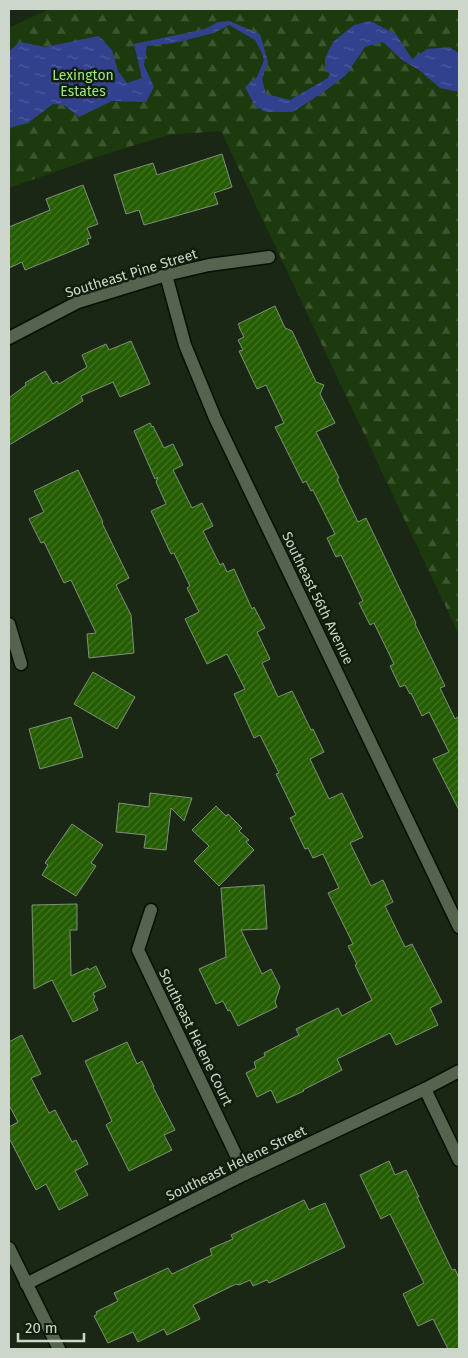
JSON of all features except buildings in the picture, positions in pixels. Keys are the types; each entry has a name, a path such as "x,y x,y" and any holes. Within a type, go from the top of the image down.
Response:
{"street":[{"name":"Southeast Pine Street","path":"9,338 78,302 166,275 209,265 269,257"},
{"name":"Southeast 56th Avenue","path":"166,275 184,346 215,418 459,927"},
{"path":"9,624 21,664"},
{"name":"Southeast Helene Court","path":"151,910 138,950 245,1174"},
{"name":"Southeast Helene Street","path":"26,1284 245,1174 459,1072"},
{"path":"425,1089 459,1160"},
{"path":"9,1248 59,1349"}],"green space":[{"name":"Lexington Estates","path":"49,9 459,9 459,635 221,131 168,135 97,157 9,188 9,28"}],"water":[{"path":"229,21 260,34 268,62 262,79 266,94 290,100 328,78 330,73 325,72 325,58 333,42 354,25 370,21 396,34 412,59 427,49 449,47 459,53 459,92 440,88 419,70 402,60 383,42 365,47 346,75 293,112 266,112 255,106 245,87 257,77 264,60 262,53 255,40 229,25 214,33 174,43 147,46 144,65 154,87 146,102 112,101 79,117 64,105 53,104 28,123 9,128 9,51 20,42 45,47 99,36 112,50 118,71 127,83 142,78 134,44 205,29 218,22"}]}
